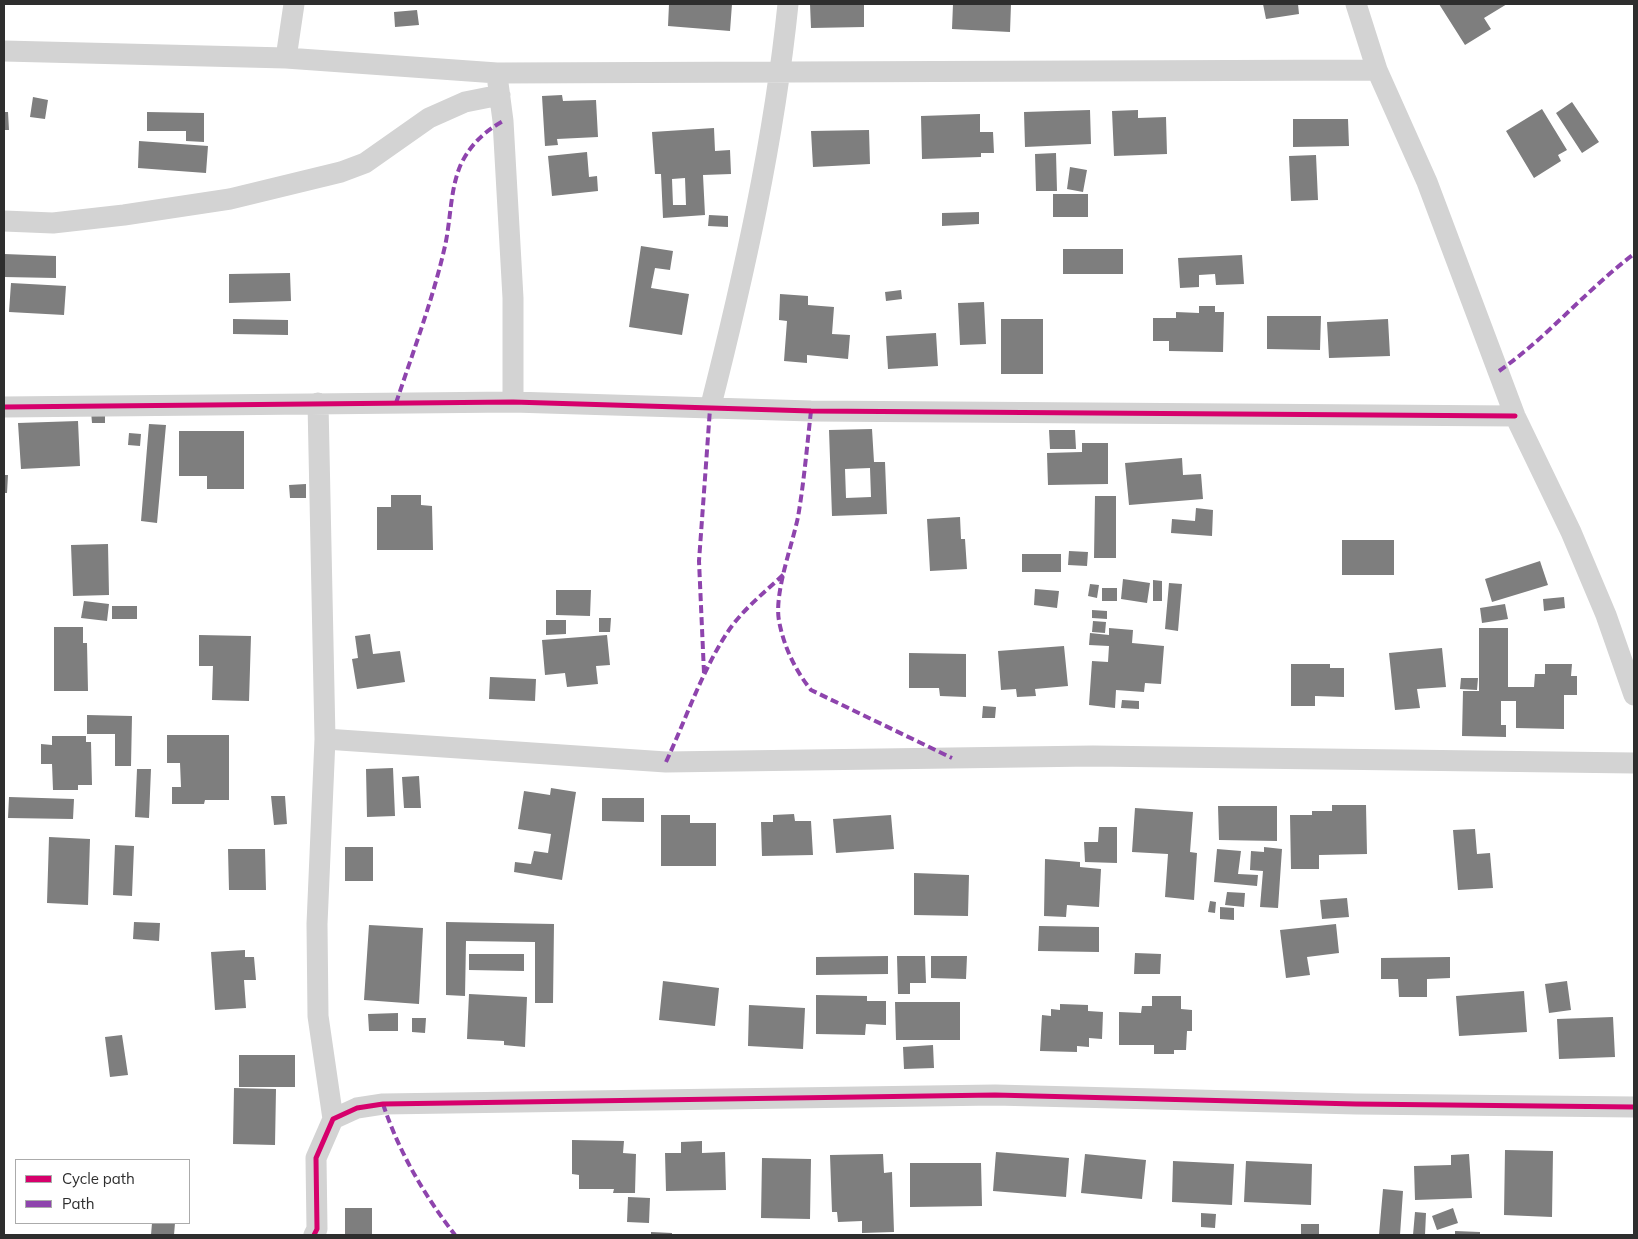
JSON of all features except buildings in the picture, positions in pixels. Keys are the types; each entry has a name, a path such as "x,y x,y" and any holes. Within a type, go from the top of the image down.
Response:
{"street":[{"path":"286,58 294,4"},
{"path":"710,409 736,305 762,186 781,72 788,4"},
{"path":"1356,4 1377,70 1427,182 1516,416 1571,532 1602,606 1634,695"},
{"path":"4,51 286,58 497,73 1377,70"},
{"path":"497,73 513,298 512,402"},
{"path":"4,221 53,223 124,215 230,199 340,172 365,163 429,118 465,102 500,95"},
{"path":"4,407 512,402 710,409 1516,416"},
{"path":"314,1235 317,1229 316,1158 333,1119 318,1016 317,924 326,739 318,403"},
{"path":"326,739 666,762 1102,756 1634,764"},
{"path":"333,1119 357,1108 383,1104 995,1096 1356,1104 1634,1107"}],"marked path":[{"path":"396,403 435,286 447,236 457,174 469,150 479,139 503,121"},
{"path":"1499,371 1517,358 1634,254"},
{"path":"704,673 699,561 710,409"},
{"path":"811,411 798,517 784,569 779,597 779,621 787,649 795,666 811,690 952,758"},
{"path":"666,762 702,680 727,633 746,609 784,574"},
{"path":"383,1104 389,1122 413,1172 455,1235"}],"cycle path":[{"path":"4,407 513,402 811,411 1515,416"},
{"path":"314,1235 317,1229 316,1158 333,1119 357,1108 383,1104 995,1095 1356,1104 1634,1107"}]}
